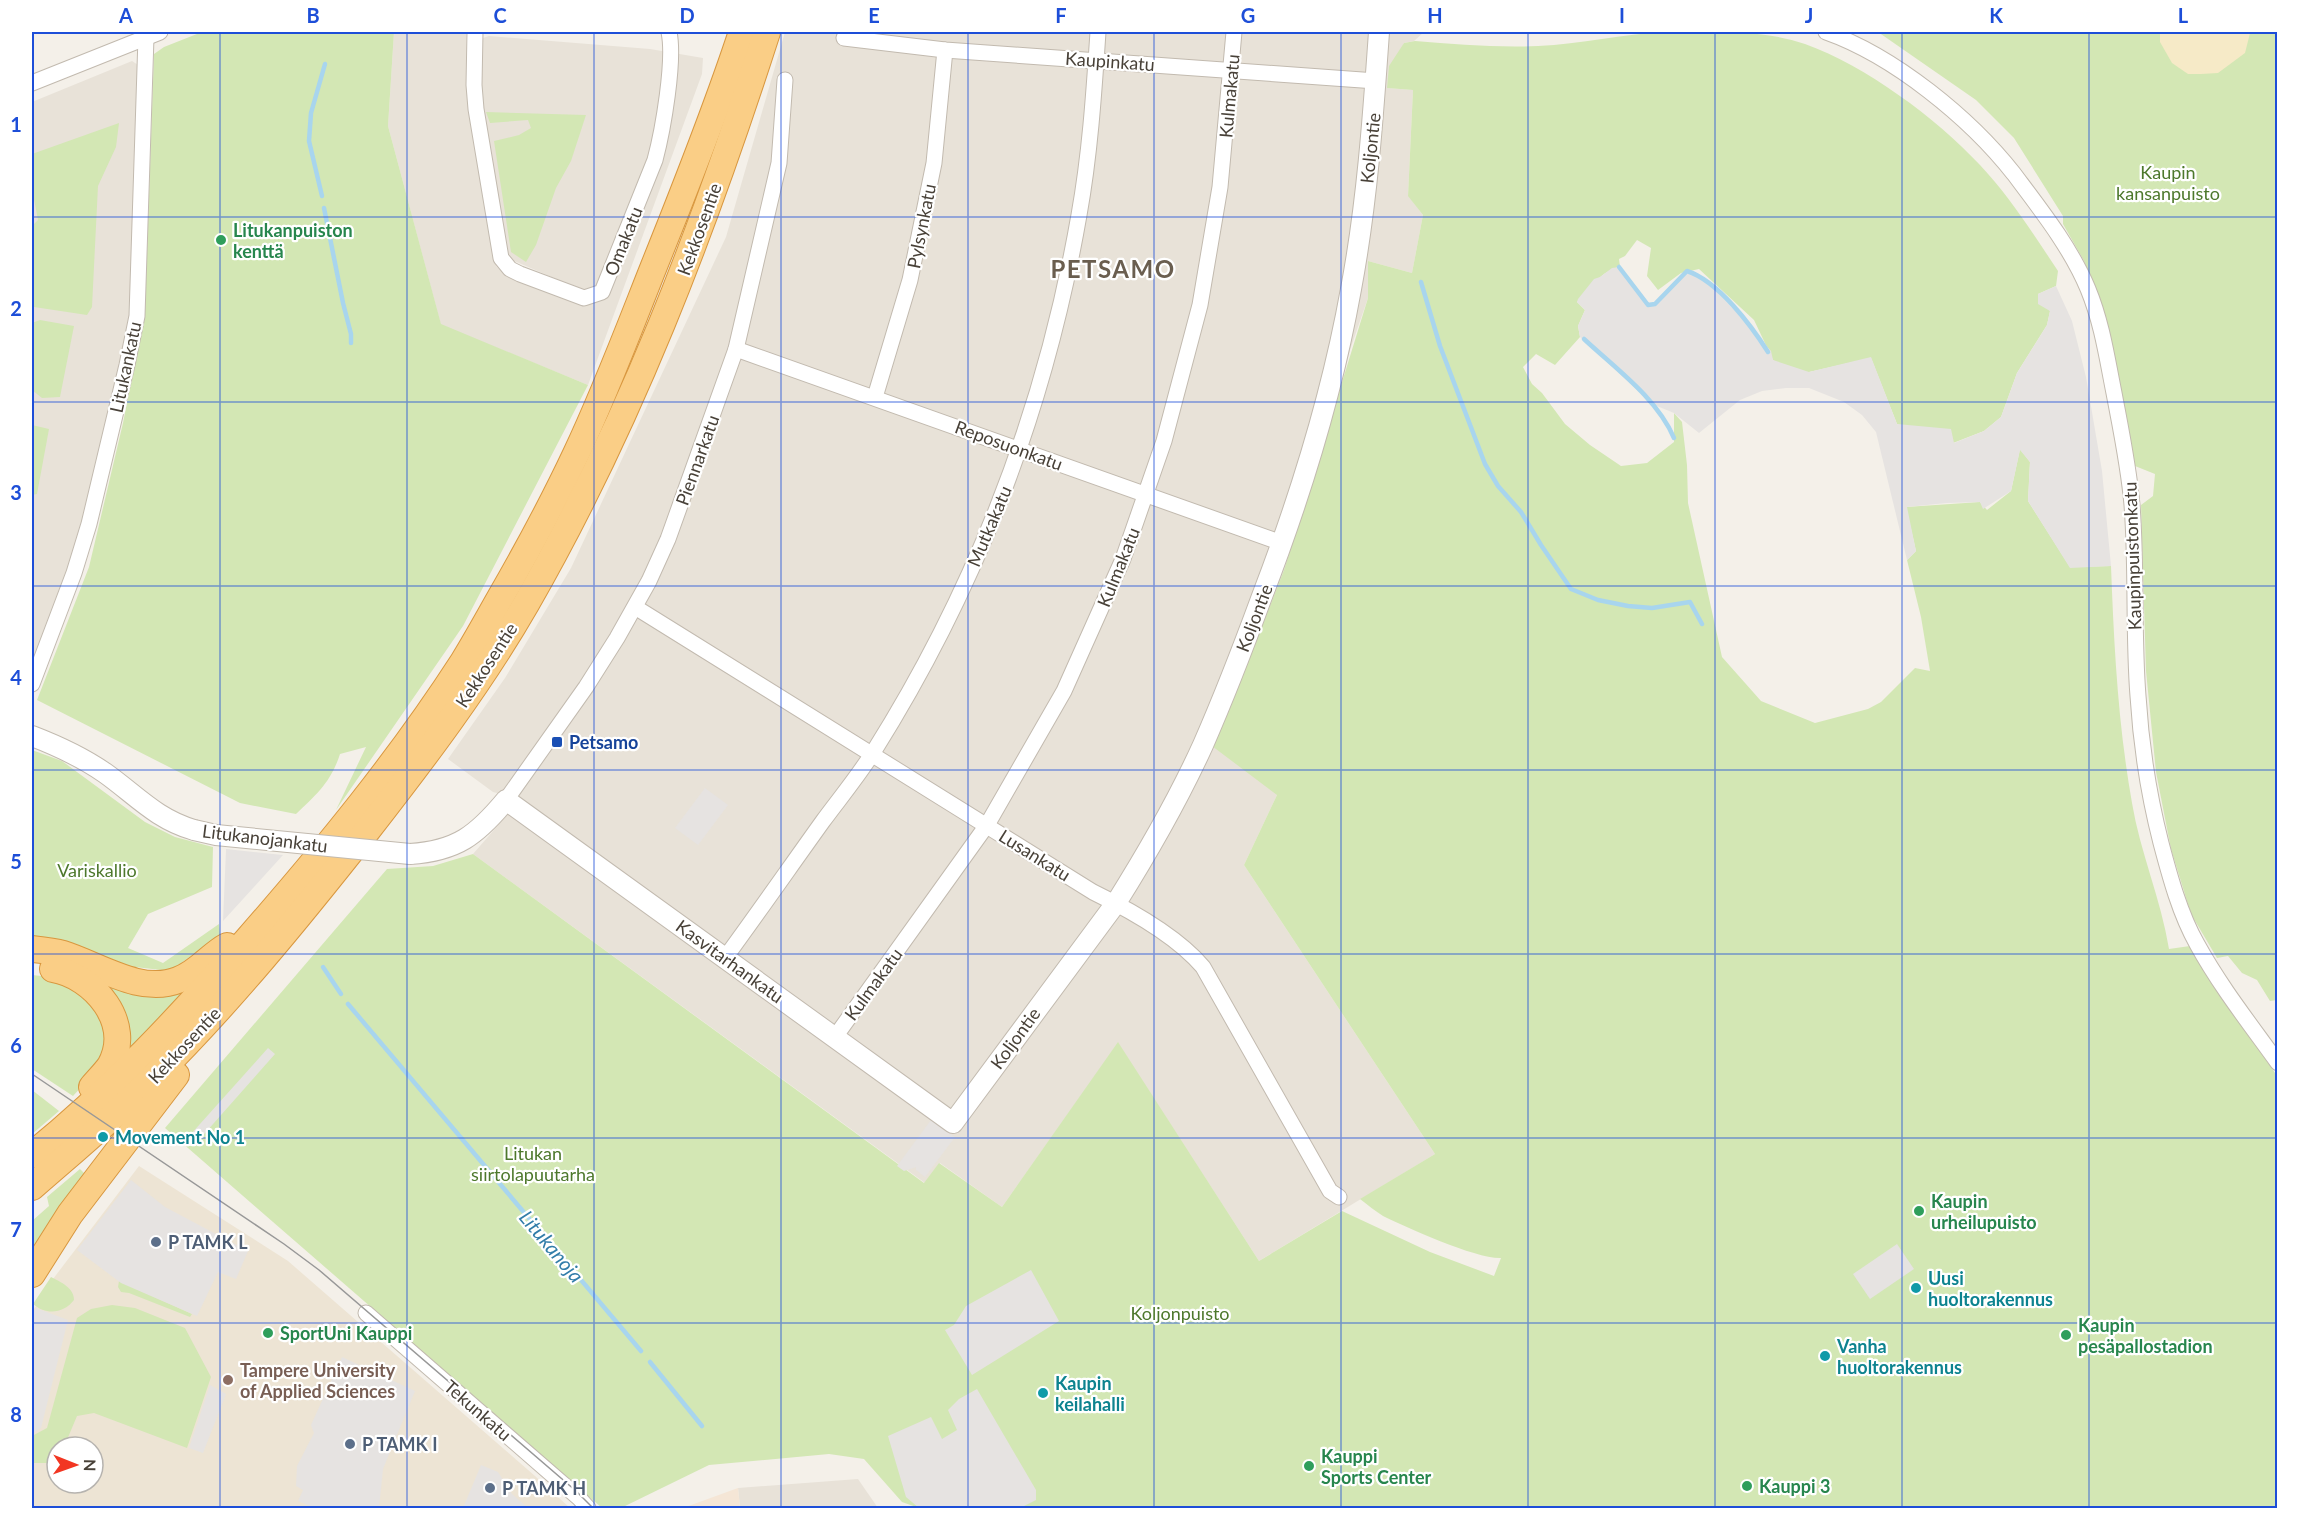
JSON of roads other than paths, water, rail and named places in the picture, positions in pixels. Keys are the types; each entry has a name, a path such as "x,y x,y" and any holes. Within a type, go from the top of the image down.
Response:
{"highway":[{"name":"Kekkosentie","path":"32,1155 71,1124 182,1014 256,930 354,813 431,710 465,659 526,552 576,454 614,368 676,211 742,32"},
{"name":"Kekkosentie","path":"32,1187 153,1078 259,963 403,785 470,691 526,605 610,441 669,308 725,158 767,32"},
{"path":"32,949 61,954 133,980 165,983 178,981 222,949 256,930"},
{"path":"32,1274 70,1214 195,1051 259,963"},
{"path":"32,966 58,970 83,980 103,1000 114,1022 116,1041 110,1066 82,1099 71,1124"}],"street":[{"name":"Omakatu","path":"475,32 476,109 501,258 510,269 520,274 584,298 602,292 655,160 669,72 671,48 669,32"},
{"name":"Mutkakatu","path":"724,958 873,753 910,690 955,605 999,506 1039,390 1061,304 1079,214 1087,158 1098,32"},
{"name":"Kulmakatu","path":"835,1037 987,825 1045,728 1064,691 1123,559 1164,441 1200,305 1220,186 1234,32"},
{"name":"Koljontie","path":"948,1126 1116,903 1162,825 1202,745 1282,543 1314,446 1342,335 1359,238 1379,32"},
{"name":"Kaupinpuistonkatu","path":"1826,32 1850,40 1922,87 1953,109 1982,137 2035,202 2073,260 2088,288 2104,340 2129,475 2133,521 2138,696 2154,809 2172,881 2196,944 2276,1061"},
{"path":"32,83 153,34"},
{"name":"Litukankatu","path":"32,684 74,573 89,524 137,316 153,34"},
{"name":"Kaupinkatu","path":"844,38 945,50 1376,81"},
{"name":"Pylsynkatu","path":"875,397 910,281 934,163 945,50"},
{"name":"Piennarkatu","path":"506,800 586,687 635,607 665,546 736,349 779,163 784,80"},
{"name":"Reposuonkatu","path":"736,349 1282,543"},
{"name":"Lusankatu","path":"635,607 1182,945 1203,967 1330,1191 1339,1197"},
{"name":"Litukanojankatu","path":"32,736 68,750 107,774 155,813 177,825 216,835 410,854 441,850 473,836 506,800"},
{"name":"Kasvitarhankatu","path":"506,800 835,1037 948,1126"},
{"name":"Tekunkatu","path":"366,1313 579,1498 588,1509"}],"waterway":[{"path":"322,196 309,141 311,113 325,64"},
{"path":"324,208 351,343"},
{"path":"1619,267 1648,305 1655,304 1687,271 1699,276 1733,305 1768,352"},
{"path":"1421,282 1440,346 1485,464 1498,486 1521,512 1571,589 1598,600 1628,606 1652,608 1690,602 1702,624"},
{"path":"1584,339 1646,397 1667,423 1674,438"},
{"path":"323,967 341,994"},
{"name":"Litukanoja","path":"348,1004 641,1351"},
{"name":"Litukanoja","path":"650,1362 702,1426"}],"tram line":[{"path":"32,1074 319,1270 593,1508"}],"place":[{"name":"Litukanpuiston kenttä","path":"221,240"},
{"name":"Petsamo","path":"557,742"},
{"name":"Movement No 1","path":"103,1137"},
{"name":"Kaupin urheilupuisto","path":"1919,1211"},
{"name":"P TAMK L","path":"156,1242"},
{"name":"Uusi huoltorakennus","path":"1916,1288"},
{"name":"SportUni Kauppi","path":"268,1333"},
{"name":"Kaupin pesäpallostadion","path":"2066,1335"},
{"name":"Vanha huoltorakennus","path":"1825,1356"},
{"name":"Tampere University of Applied Sciences","path":"228,1380"},
{"name":"Kaupin keilahalli","path":"1043,1393"},
{"name":"P TAMK I","path":"350,1444"},
{"name":"Kauppi Sports Center","path":"1309,1466"},
{"name":"Kauppi 3","path":"1747,1486"},
{"name":"P TAMK H","path":"490,1488"}],"district":[{"name":"PETSAMO","path":"1113,268"}],"park label":[{"name":"Kaupin kansanpuisto","path":"2168,182"},
{"name":"Variskallio","path":"97,870"},
{"name":"Litukan siirtolapuutarha","path":"533,1163"},
{"name":"Koljonpuisto","path":"1180,1313"}]}
